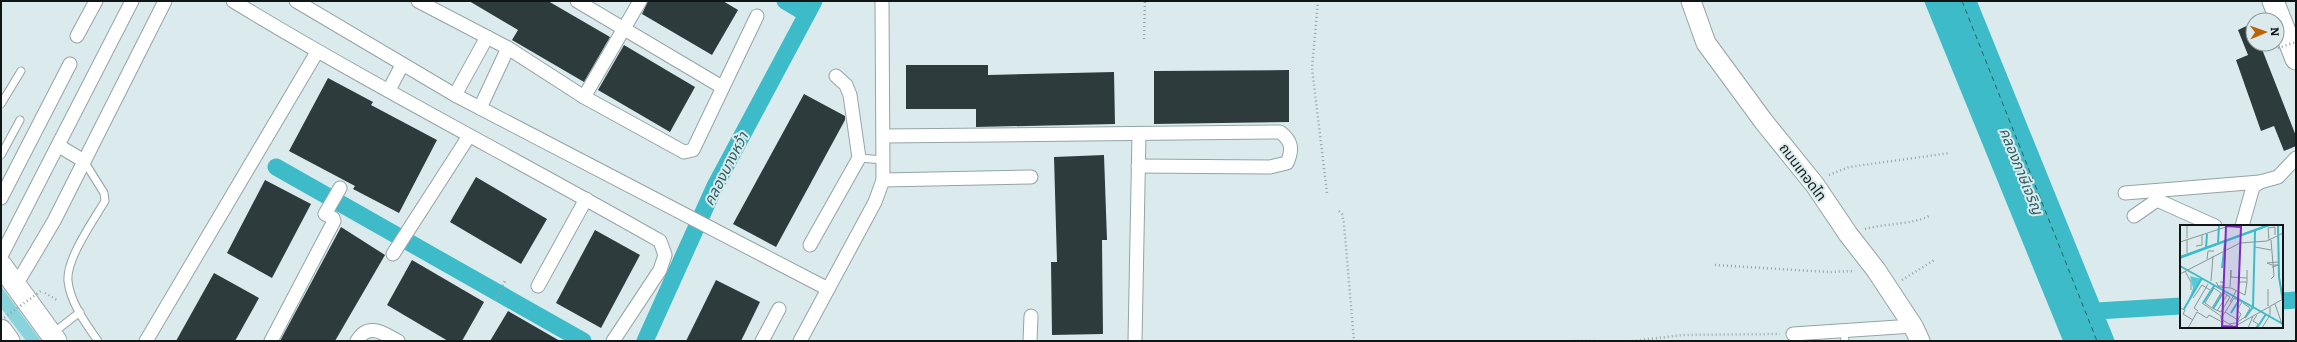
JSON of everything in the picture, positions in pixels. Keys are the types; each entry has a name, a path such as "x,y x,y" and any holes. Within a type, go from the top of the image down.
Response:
{"main road":[{"name":"ถนนเทอดไท","path":"1691,1 1706,43 1764,122 1815,185 1848,234 1876,270 1916,333"},
{"path":"2273,1 2296,59"},
{"path":"1,265 54,338"},
{"path":"1,330 9,341"}],"street":[{"path":"77,36 96,1"},
{"path":"1,256 59,146 132,1"},
{"path":"16,285 54,221 165,1"},
{"path":"233,1 317,52 389,90 469,136 660,241 665,255 660,270 613,341"},
{"path":"296,1 455,95 828,289"},
{"path":"418,1 508,48 584,97 684,152 693,150 757,16"},
{"path":"577,1 722,87"},
{"path":"584,97 640,1"},
{"path":"800,341 875,202 883,180 884,136 882,1"},
{"path":"455,95 487,37"},
{"path":"480,108 508,48"},
{"path":"146,341 317,52"},
{"path":"1,198 70,64"},
{"path":"389,90 402,65"},
{"path":"810,245 859,158 850,95 846,85 836,76"},
{"path":"884,136 1280,132 1288,138 1291,146 1287,163 1270,167 1138,166"},
{"path":"1134,341 1139,134"},
{"path":"396,249 416,215 469,136"},
{"path":"59,146 84,161"},
{"path":"2125,193 2260,182 2278,177 2296,158"},
{"path":"883,180 1031,177"},
{"path":"2242,225 2254,187 2260,182"},
{"path":"271,341 334,221 334,218 323,210 339,191"},
{"path":"538,286 586,199"},
{"path":"2134,216 2157,200 2213,225"},
{"path":"763,340 779,309"},
{"path":"1030,316 1030,341"},
{"path":"357,341 361,334 370,330 380,331 398,341"},
{"path":"1793,334 1844,336 1916,333"}],"lane":[{"path":"1,104 21,71"},
{"path":"1,155 20,120"},
{"path":"859,158 884,160"},
{"path":"84,161 105,197 105,201 71,262 68,281 74,301 98,341"},
{"path":"54,338 80,312"}],"path":[{"path":"1144,39 1145,1"},
{"path":"1318,1 1312,68 1327,193"},
{"path":"2285,46 2296,42"},
{"path":"1815,185 1831,174 1849,167 1950,153"},
{"path":"1339,211 1342,214 1344,224 1354,341"},
{"path":"1848,234 1899,222 1918,222 1929,216"},
{"path":"1887,288 1936,259"},
{"path":"1715,265 1829,272 1876,270"},
{"path":"494,300 505,281"},
{"path":"1,320 41,291 57,300"},
{"path":"1632,341 1683,335 1793,334"},
{"path":"1574,341 1598,341"}],"shaded area":[{"path":"1,286 41,341 26,341 1,308"}],"water":[{"name":"คลองภาษีเจริญ","path":"1924,1 1977,1 2115,341 2063,341"}],"building":[{"path":"469,1 548,1 610,37 584,82 512,40 518,30"},
{"path":"648,1 723,1 738,10 712,55 642,14"},
{"path":"2245,27 2245,48 2238,30"},
{"path":"624,45 695,87 670,132 598,90"},
{"path":"2247,52 2263,52 2296,136 2296,146 2284,151 2274,126 2261,131 2236,60 2248,55"},
{"path":"906,65 988,65 988,75 1114,72 1115,124 976,127 976,109 906,109"},
{"path":"1289,70 1289,122 1154,124 1154,71"},
{"path":"328,78 373,102 371,105 437,140 399,213 353,189 355,186 289,151"},
{"path":"804,94 845,116 845,120 776,247 733,224"},
{"path":"1104,155 1107,240 1102,240 1103,334 1052,335 1051,262 1057,262 1054,157"},
{"path":"476,177 547,219 521,264 450,222"},
{"path":"265,180 311,204 272,278 227,253"},
{"path":"341,227 385,255 335,341 280,341"},
{"path":"595,230 640,255 601,328 556,303"},
{"path":"412,260 484,302 462,341 448,341 387,305"},
{"path":"214,273 259,298 235,341 176,341"},
{"path":"716,280 760,302 741,341 686,341"},
{"path":"508,311 560,341 490,341"}],"waterway":[{"path":"785,1 807,14"},
{"name":"คลองบางหว้า","path":"645,341 715,186 814,1"},
{"path":"276,167 583,341"},
{"path":"2283,301 2296,300"},
{"path":"2080,312 2180,306"}],"ferry route":[{"path":"1962,1 2097,341"}]}
